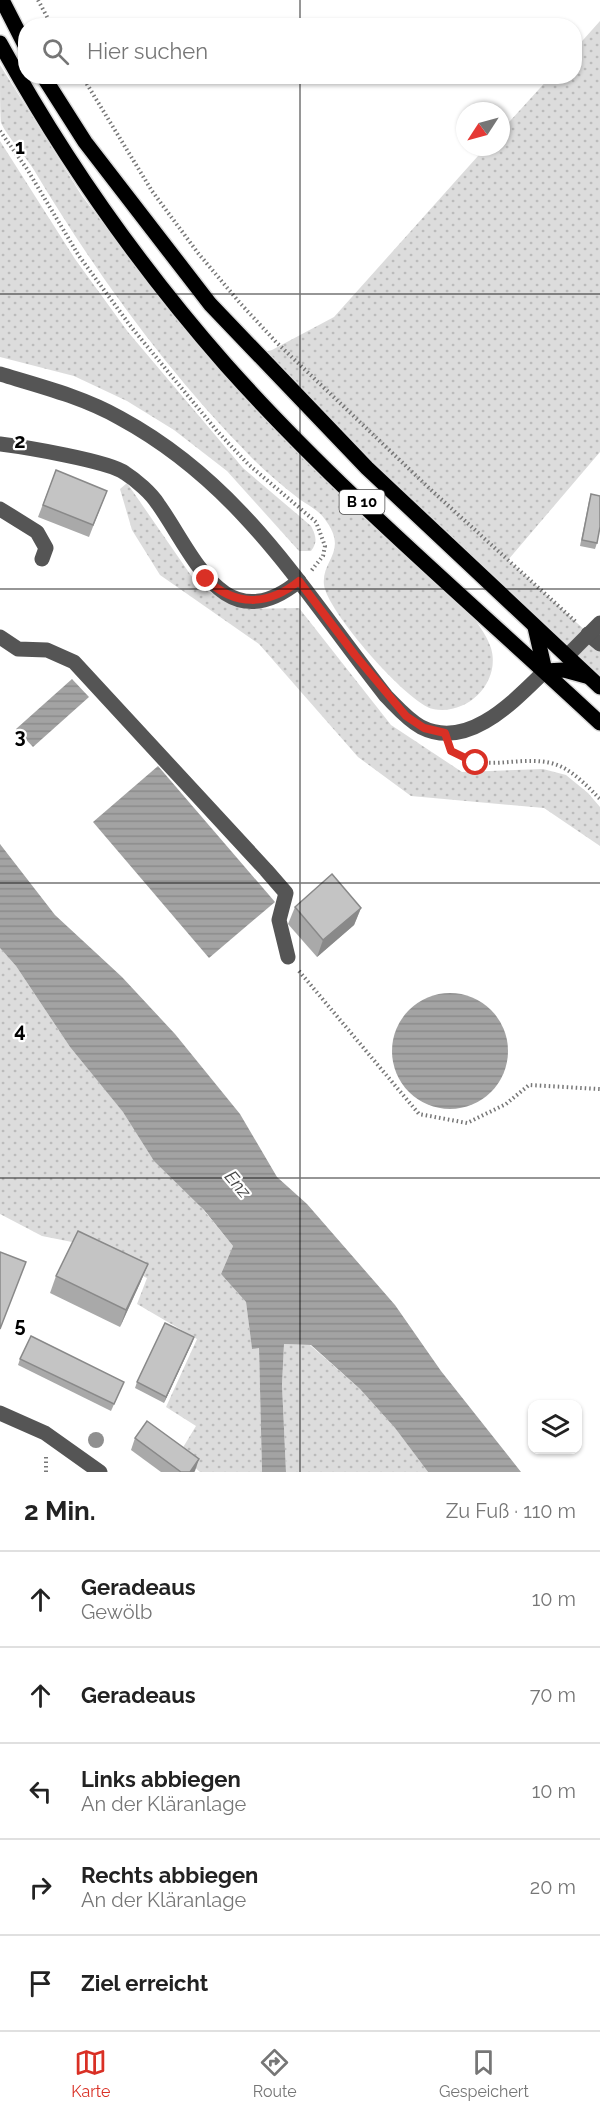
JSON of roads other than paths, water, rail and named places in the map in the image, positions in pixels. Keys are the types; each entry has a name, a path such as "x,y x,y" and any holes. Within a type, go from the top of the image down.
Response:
{"main road":[{"path":"2,0 18,31"},
{"name":"B 10","path":"0,43 18,73"},
{"name":"B 10","path":"25,84 90,191 151,273 227,366 405,544 600,723"},
{"name":"B 10","path":"48,84 85,142 210,304 367,468 595,682"},
{"path":"535,627 545,671 564,670 595,682"}],"street":[{"path":"0,374 69,395 119,417 168,447 215,484 248,517 355,655 406,716 424,728 445,733 471,728 489,719 545,671"},
{"path":"0,444 124,471 157,502 206,579 225,593 243,599 261,601 290,588 299,581"},
{"path":"0,509 38,532 46,548 42,559"},
{"path":"567,656 594,639 600,622"},
{"path":"0,637 18,649 47,650 74,662 266,870 286,893 279,920 288,957"},
{"path":"0,1413 55,1439 100,1472"}],"water":[{"path":"72,679 89,697 33,747 16,729"},
{"path":"158,766 275,902 209,958 93,822"},
{"name":"Enz","path":"0,844 55,915 122,977 175,1034 240,1114 277,1177 307,1204 395,1305 441,1371 521,1472 428,1472 395,1428 360,1389 311,1345 284,1344 282,1385 286,1472 262,1472 259,1348 252,1349 246,1302 221,1274 233,1246 204,1210 154,1161 123,1112 70,1047 16,966 0,948"},
{"path":"450,993 472,997 491,1010 504,1029 508,1051 504,1073 491,1092 472,1105 450,1109 428,1105 409,1092 396,1073 392,1051 396,1029 409,1010 428,997"}]}
